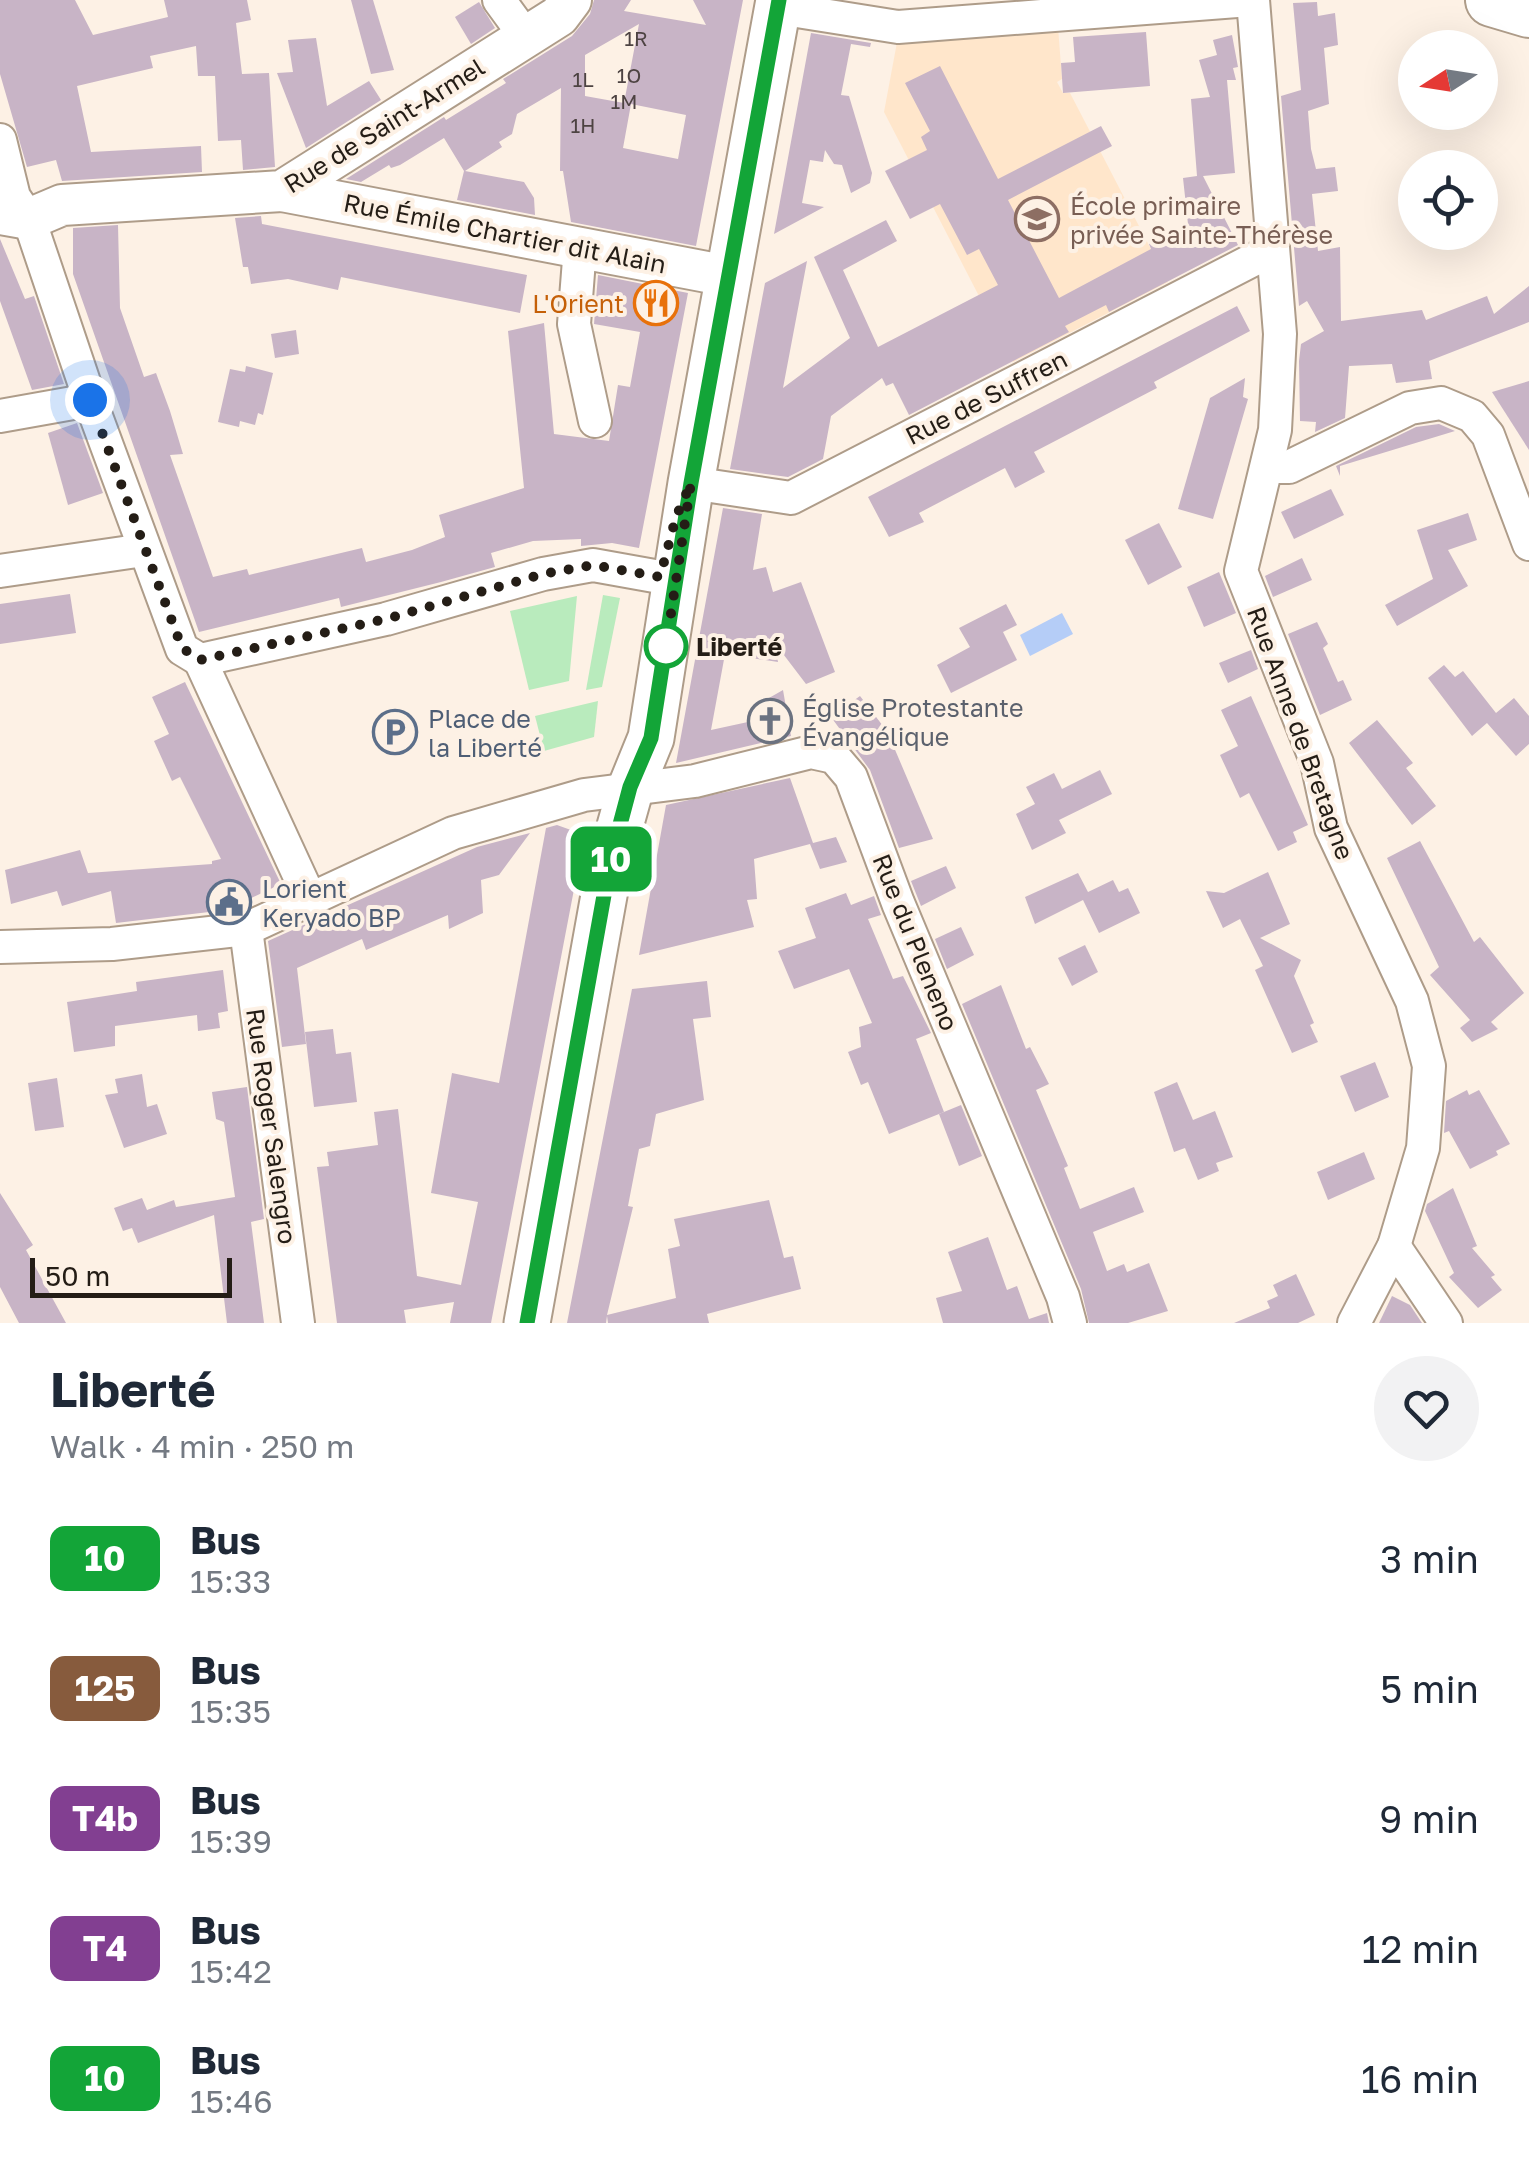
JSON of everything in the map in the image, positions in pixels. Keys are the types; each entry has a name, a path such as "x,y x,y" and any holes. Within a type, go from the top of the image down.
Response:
{"highway":[{"path":"1492,0 1529,12"}],"main road":[{"path":"621,788 651,738 691,483 778,4"},
{"path":"527,1323 660,577 676,517 691,483"}],"street":[{"path":"500,0 526,37"},
{"name":"Rue de Saint-Armel","path":"14,217 62,206 282,191 558,16 571,0"},
{"path":"778,4 898,27 1252,0"},
{"name":"Rue Anne de Bretagne","path":"1252,0 1280,334 1275,430 1241,571 1316,763 1331,828 1412,1001 1428,1066 1423,1148 1394,1246 1354,1323"},
{"path":"0,140 14,197 14,217 90,400 182,648 200,660 311,900"},
{"name":"Rue Émile Chartier dit Alain","path":"282,191 728,276"},
{"path":"580,247 574,324 595,421"},
{"name":"Rue de Suffren","path":"691,483 791,498 1272,250"},
{"path":"0,416 90,400"},
{"path":"1268,466 1289,468 1410,408 1441,403 1472,416 1488,435 1529,544"},
{"path":"0,571 144,550"},
{"path":"200,660 386,619 543,574 593,565 660,577"},
{"name":"Rue du Pleneno","path":"621,788 696,781 811,752 834,757 851,777 898,904 1063,1297 1070,1323"},
{"path":"0,947 112,944 246,929 454,834 584,794 621,788"},
{"name":"Rue Roger Salengro","path":"246,929 298,1323"},
{"path":"1394,1246 1446,1323"}],"shaded area":[{"name":"École primaire privée Sainte-Thérèse","path":"1058,27 1062,79 1057,82 1063,93 1070,93 1168,282 1013,362 884,112 898,37"}],"green space":[{"path":"603,595 620,598 602,687 586,690"},
{"path":"577,596 569,681 529,690 510,611"},
{"path":"598,701 594,737 544,751 535,716"}],"water":[{"path":"1062,613 1073,634 1030,656 1020,635"}],"building":[{"path":"0,0 75,0 93,35 168,17 164,0 247,0 251,20 236,23 242,74 269,73 275,167 243,170 241,140 218,141 215,76 198,76 196,46 150,56 153,68 77,86 91,152 201,146 202,172 62,181 56,160 27,167 0,74"},
{"path":"351,0 373,0 394,70 371,74"},
{"path":"594,0 631,0 624,11 706,25 693,0 743,0 696,246 571,222 560,171 561,88 517,114 512,134 499,142 502,147 465,171 524,182 534,198 535,215 457,200 464,171 444,138 400,165 389,165 361,182 346,179 506,83 503,79 572,36 590,14","holes":["639,24 624,103 585,96 585,55","631,104 686,115 678,159 623,148"]},
{"path":"479,2 495,28 471,44 455,17"},
{"path":"1317,2 1318,16 1335,13 1338,45 1324,48 1329,104 1308,111 1311,149 1316,169 1335,167 1338,191 1312,194 1318,251 1340,247 1341,321 1422,310 1426,320 1487,296 1494,314 1529,286 1529,322 1429,361 1432,379 1396,383 1392,364 1349,366 1345,418 1315,432 1316,422 1300,421 1299,361 1301,344 1324,331 1307,301 1299,306 1281,96 1301,90 1293,3"},
{"path":"1146,32 1150,86 1063,93 1061,63 1075,62 1073,37"},
{"path":"811,33 871,43 870,47 851,44 841,95 849,96 872,173 870,183 851,193 842,165 834,164 825,150 823,162 810,160 802,203 824,207 774,234"},
{"path":"1232,35 1238,67 1233,68 1236,80 1227,80 1235,173 1203,176 1238,245 1109,312 1106,305 1065,326 1069,332 909,415 893,383 886,386 882,378 831,416 823,459 788,477 730,469 765,283 807,261 783,388 850,338 814,257 886,220 897,241 843,270 878,347 998,285 979,249 967,255 940,204 910,219 885,171 927,150 921,137 930,131 905,83 940,66 998,179 1101,126 1112,146 1008,200 1059,298 1151,249 1149,244 1188,224 1183,178 1197,176 1191,99 1210,97 1199,60 1217,55 1213,40"},
{"path":"316,38 327,106 369,81 381,100 306,148 277,73 293,72 288,40"},
{"path":"261,216 262,224 527,275 520,313 341,277 338,290 288,279 251,284 248,267 243,267 235,218"},
{"path":"118,225 120,308 144,377 156,373 170,411 183,454 170,455 213,577 247,569 249,575 362,548 366,562 412,550 445,537 439,515 524,488 508,331 544,323 554,434 609,441 618,385 630,387 640,332 594,324 598,275 688,293 639,548 612,543 581,546 581,539 533,541 491,553 495,567 441,582 341,607 339,598 199,632 73,274 73,228"},
{"path":"0,239 25,299 34,296 64,384 32,390 0,301"},
{"path":"1237,306 1250,331 1154,382 1157,388 1034,452 1045,472 1015,488 1005,468 919,513 924,522 889,537 868,497"},
{"path":"296,330 299,354 275,358 271,334"},
{"path":"246,366 273,373 263,415 258,413 255,425 240,421 239,427 218,422 230,369 245,372"},
{"path":"1245,378 1243,397 1248,399 1213,519 1178,509 1210,398"},
{"path":"1529,381 1529,450 1492,392"},
{"path":"77,423 103,493 68,505 48,433"},
{"path":"1439,424 1455,431 1340,466 1340,476 1336,466 1416,427"},
{"path":"1331,489 1344,515 1294,539 1281,512"},
{"path":"723,508 762,514 753,570 766,567 773,592 801,582 835,672 806,684 774,642 778,662 725,654 711,730 766,718 762,702 783,690 791,736 676,763"},
{"path":"1468,513 1477,540 1448,550 1468,586 1397,626 1385,605 1433,579 1417,530"},
{"path":"1159,523 1182,567 1148,585 1125,540"},
{"path":"1302,558 1312,580 1273,597 1265,576"},
{"path":"1219,572 1236,613 1204,627 1187,587"},
{"path":"70,594 76,633 0,644 0,604"},
{"path":"1006,604 1017,625 1003,632 1017,660 951,693 937,665 970,647 959,628"},
{"path":"1317,622 1328,644 1323,648 1338,682 1343,680 1352,700 1320,715 1288,634"},
{"path":"1251,650 1258,669 1228,683 1219,663"},
{"path":"1444,665 1455,677 1463,671 1496,713 1514,698 1529,716 1529,744 1516,756 1487,723 1472,736 1428,678"},
{"path":"185,682 281,884 226,910 116,923 111,891 62,906 57,891 11,904 5,870 80,850 88,873 212,864 221,859 180,777 172,781 154,741 169,734 152,697"},
{"path":"860,696 896,743 893,745 933,839 899,848 870,770 831,717"},
{"path":"1251,696 1308,825 1293,832 1297,842 1278,851 1249,793 1240,798 1220,755 1238,746 1221,710"},
{"path":"1377,720 1413,763 1406,768 1436,806 1412,825 1349,743"},
{"path":"1100,770 1112,794 1059,820 1066,833 1032,850 1016,814 1035,804 1026,787 1054,773 1062,789"},
{"path":"790,778 813,843 836,837 847,862 820,869 810,844 754,859 757,899 747,900 754,927 639,955 666,805"},
{"path":"557,825 582,834 580,858 491,1323 450,1323 454,1302 404,1310 406,1323 337,1323 317,1167 329,1166 327,1152 378,1145 374,1112 398,1109 417,1276 461,1285 478,1202 431,1193 452,1073 499,1083 546,828"},
{"path":"530,833 499,875 481,880 483,913 449,929 448,915 366,950 362,939 297,968 306,1044 282,1047 268,941 477,847"},
{"path":"1420,841 1474,942 1480,937 1524,993 1491,1022 1498,1029 1472,1042 1460,1028 1470,1020 1430,975 1439,967 1387,858"},
{"path":"946,866 956,888 921,906 911,881"},
{"path":"1268,872 1290,924 1260,938 1301,960 1294,976 1318,1042 1292,1053 1255,970 1263,966 1240,919 1223,928 1206,891 1224,893"},
{"path":"1078,873 1088,892 1113,880 1119,892 1128,888 1140,913 1099,933 1083,900 1035,924 1025,897"},
{"path":"846,893 851,905 874,896 881,915 868,919 893,979 903,976 931,1033 916,1039 944,1112 889,1134 868,1082 861,1085 848,1052 861,1047 859,1027 872,1023 849,969 794,989 778,951 816,938 805,908"},
{"path":"961,927 974,955 947,969 935,939"},
{"path":"1085,945 1098,972 1072,986 1058,958"},
{"path":"223,970 228,1011 218,1013 220,1028 198,1031 197,1015 115,1026 115,1046 74,1052 67,1002 137,991 136,982"},
{"path":"707,981 711,1017 693,1019 704,1100 656,1114 650,1146 639,1149 628,1206 633,1207 607,1315 676,1298 668,1249 680,1246 674,1219 769,1200 784,1258 793,1256 801,1289 707,1314 709,1323 608,1323 607,1316 606,1323 567,1323 632,989"},
{"path":"1001,985 1026,1049 1030,1047 1049,1084 1036,1090 1068,1166 1064,1168 1080,1209 1134,1187 1144,1212 1093,1232 1107,1271 1124,1264 1127,1272 1149,1263 1168,1311 1128,1323 1089,1323 1081,1289 962,1004"},
{"path":"333,1029 336,1054 351,1052 357,1102 314,1107 305,1032"},
{"path":"1375,1062 1389,1097 1355,1112 1340,1076"},
{"path":"142,1074 147,1107 157,1104 167,1134 124,1148 105,1095 118,1093 115,1079"},
{"path":"57,1078 64,1127 35,1131 28,1083"},
{"path":"1177,1082 1193,1120 1215,1111 1233,1157 1216,1163 1219,1171 1198,1180 1185,1148 1174,1152 1154,1092"},
{"path":"247,1087 264,1219 251,1222 264,1323 227,1323 214,1215 138,1243 132,1228 123,1231 114,1208 142,1198 147,1210 174,1200 176,1207 235,1197 224,1122 216,1119 212,1092"},
{"path":"1467,1090 1469,1095 1479,1090 1510,1144 1470,1169 1449,1131 1444,1133 1446,1101"},
{"path":"961,1105 982,1156 959,1166 939,1114"},
{"path":"1364,1152 1375,1179 1328,1200 1317,1172"},
{"path":"1453,1188 1477,1246 1472,1248 1495,1275 1491,1277 1502,1290 1478,1308 1449,1277 1454,1273 1425,1211 1427,1204"},
{"path":"0,1193 33,1245 26,1250 66,1323 19,1323 0,1287"},
{"path":"988,1237 1007,1290 1017,1286 1029,1319 1047,1313 1049,1323 943,1323 936,1298 962,1291 948,1252"},
{"path":"1296,1274 1315,1315 1298,1323 1234,1323 1270,1308 1267,1301 1278,1296 1273,1285"},
{"path":"1392,1296 1410,1305 1422,1323 1379,1323"}],"bus line":[{"name":"10","path":"527,1323 610,862 630,787 651,738 691,483 779,0"}],"place":[{"name":"École primaire privée Sainte-Thérèse","path":"1037,219"},
{"name":"L'Orient","path":"656,303"},
{"name":"Liberté","path":"666,646"},
{"name":"Église Protestante Évangélique","path":"770,721"},
{"name":"Place de la Liberté","path":"395,732"},
{"name":"Lorient Keryado BP","path":"229,902"}],"route":[{"path":"90,400 182,648 200,660 386,619 543,574 593,565 660,577 676,517 691,483 666,646"}]}
